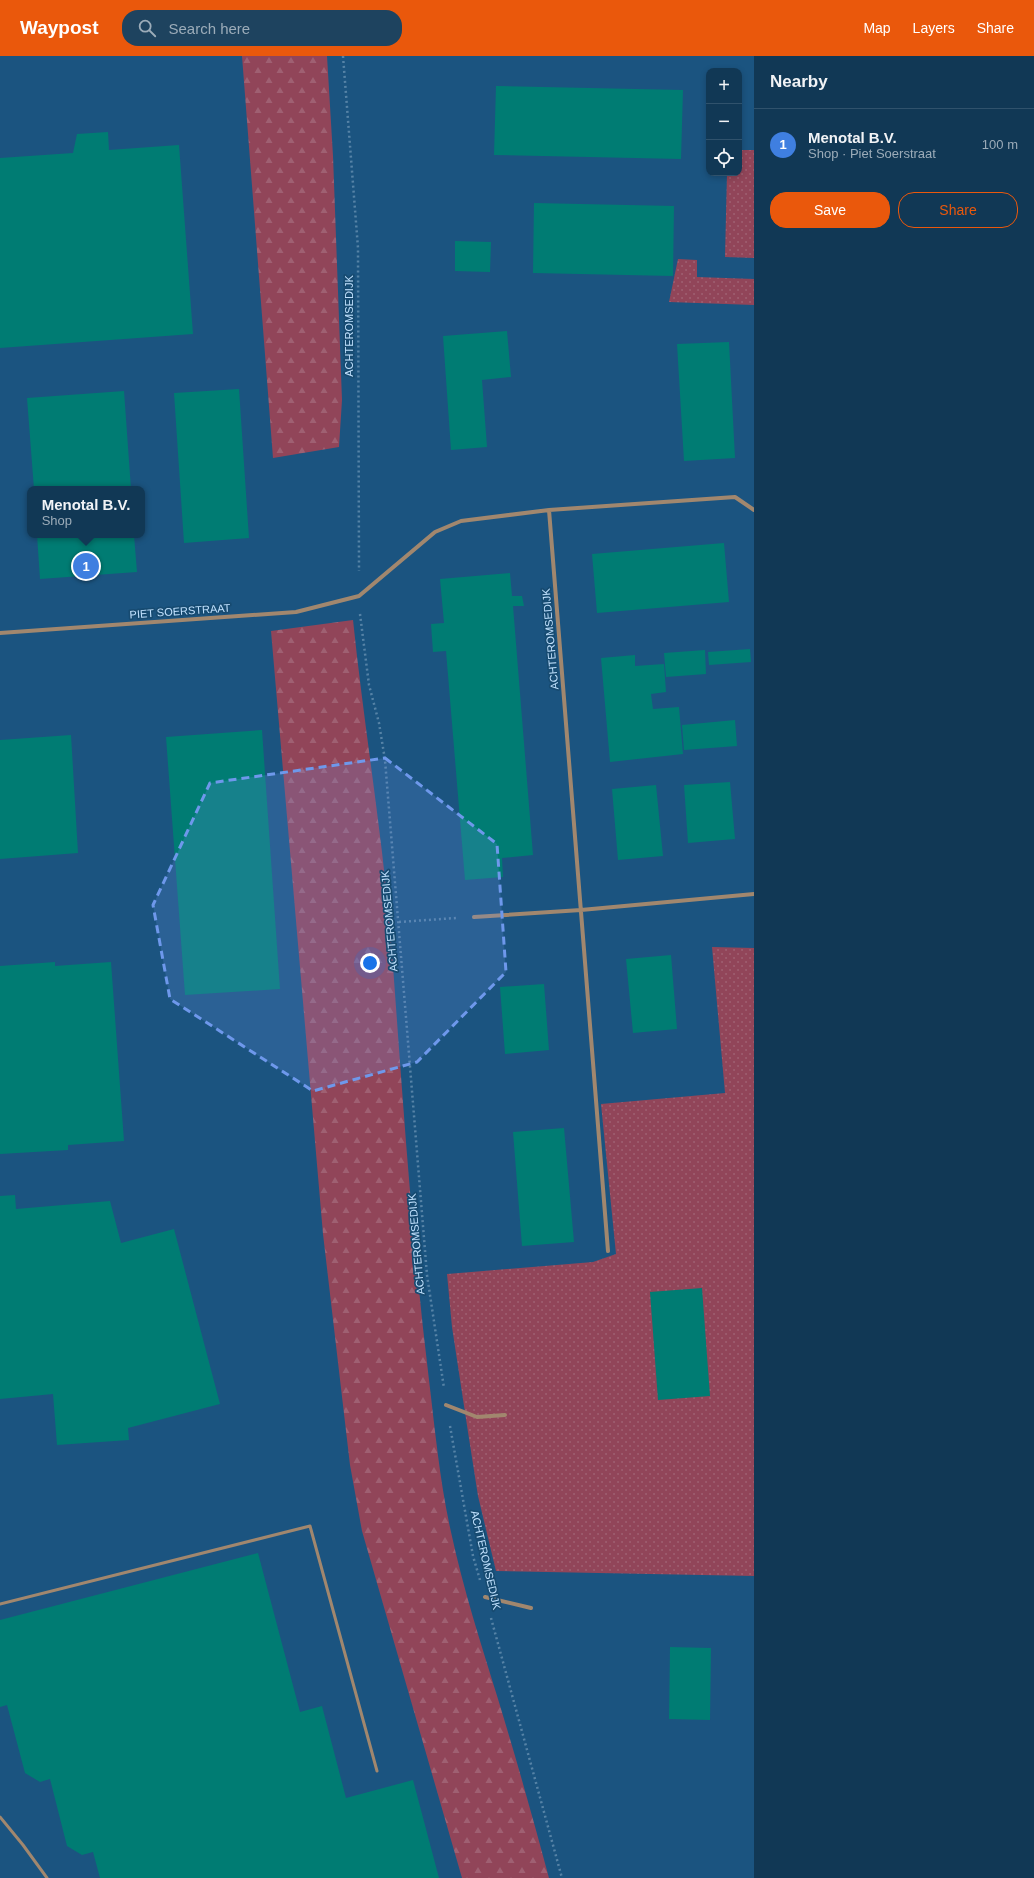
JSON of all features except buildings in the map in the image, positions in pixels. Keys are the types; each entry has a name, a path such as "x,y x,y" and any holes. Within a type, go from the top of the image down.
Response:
{"street":[{"path":"359,596 435,532 461,521 549,510 735,497 754,510"},
{"name":"ACHTEROMSEDIJK","path":"549,510 608,1251"},
{"name":"PIET SOERSTRAAT","path":"0,633 296,612 359,596"},
{"path":"474,917 580,910 754,894"},
{"path":"446,1405 477,1417 505,1415"},
{"path":"485,1597 531,1608"}],"lane":[{"path":"0,1604 310,1526 377,1771"},
{"path":"0,1817 47,1878"}],"path":[{"name":"ACHTEROMSEDIJK","path":"343,56 358,248 359,596 369,685 379,723 385,760 427,1275 446,1405 474,1556 562,1878"},
{"path":"399,922 474,917"}],"highlighted area":[{"path":"385,758 497,844 506,972 417,1062 313,1091 170,999 153,905 210,783"}],"shaded area":[{"path":"0,56 754,56 754,1878 0,1878"}],"green space":[{"path":"242,56 327,56 333,156 342,400 339,447 273,458"},
{"path":"742,150 754,150 754,258 725,257 727,176 742,176"},
{"path":"678,259 697,260 697,277 754,279 754,305 669,302"},
{"path":"353,620 387,899 417,1270 441,1476 447,1513 461,1574 505,1721 549,1878 462,1878 362,1531 350,1465 323,1234 271,631"},
{"path":"712,947 754,948 754,1576 496,1571 478,1496 452,1327 447,1274 593,1262 616,1254 601,1104 725,1093"}],"place":[{"name":"Menotal B.V.","path":"86,566"}]}
